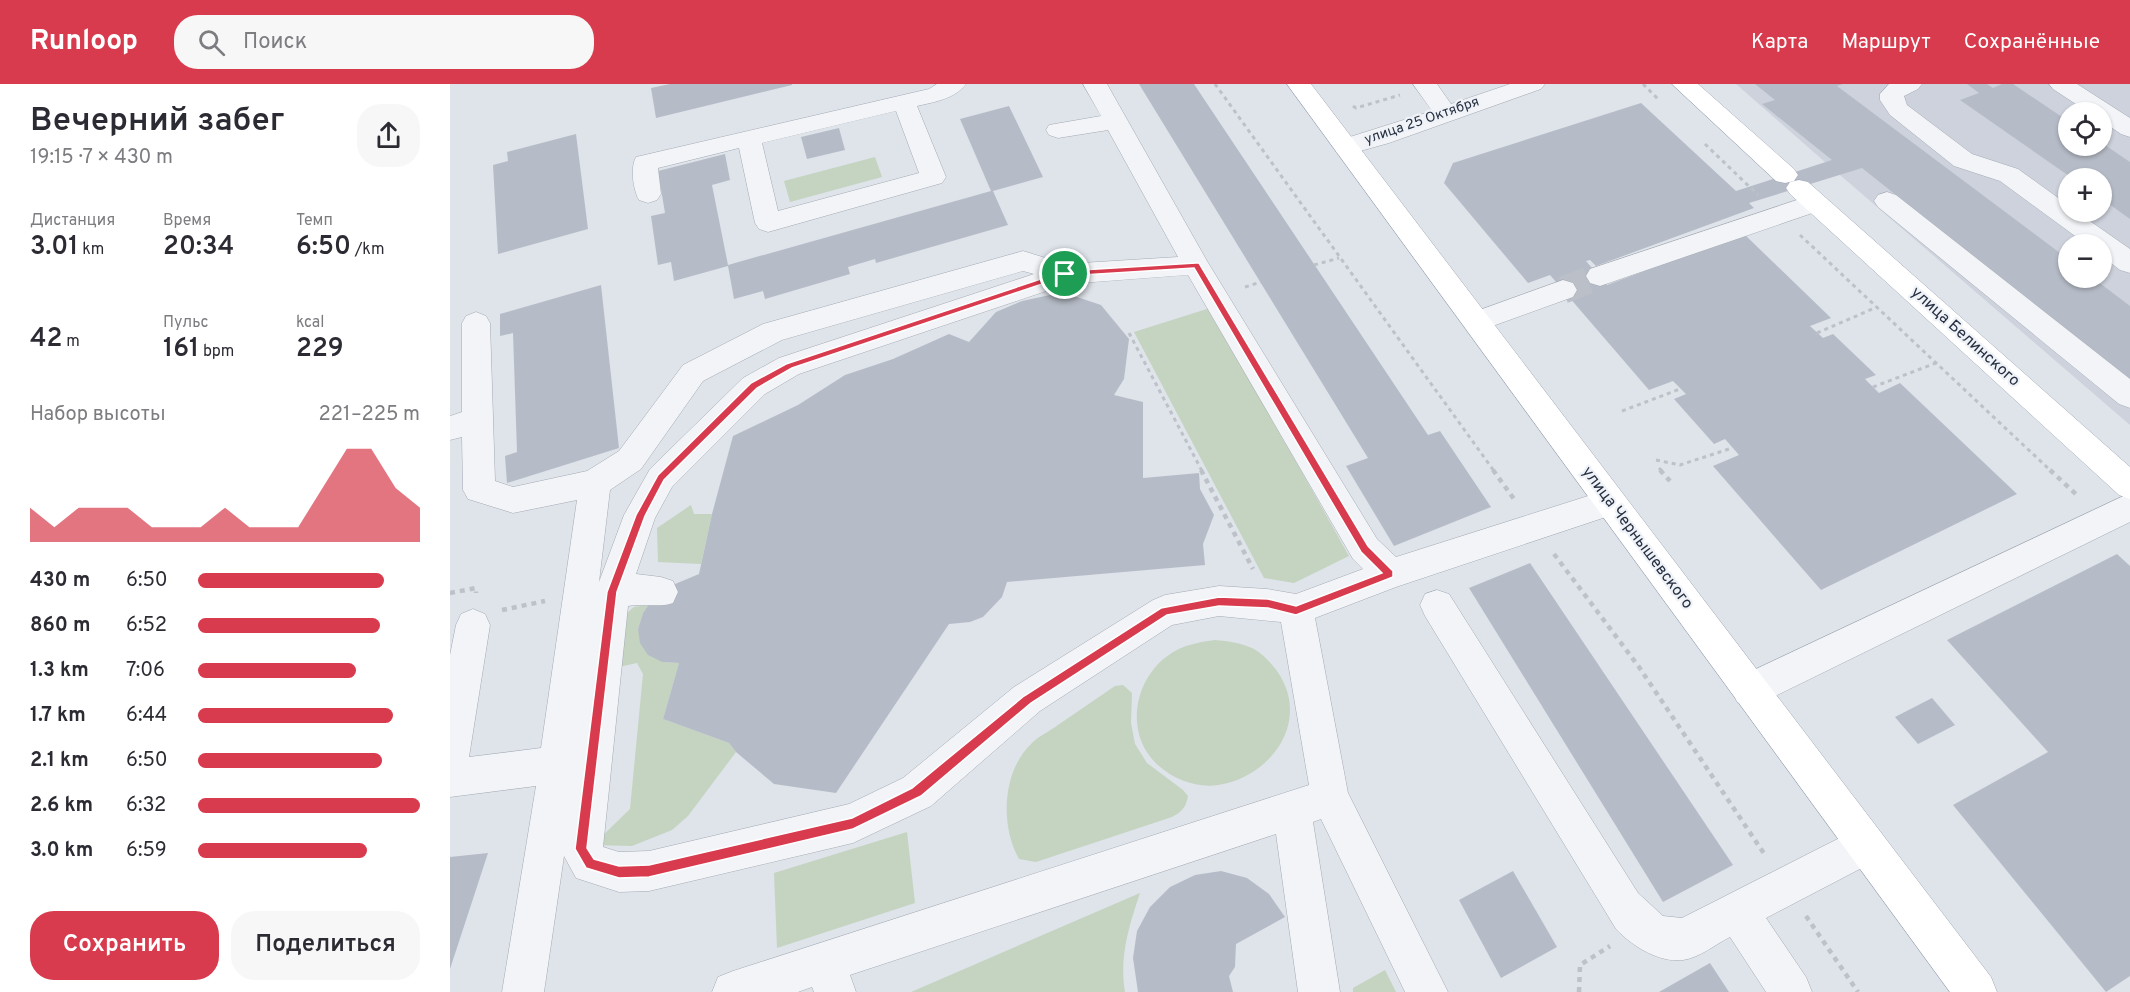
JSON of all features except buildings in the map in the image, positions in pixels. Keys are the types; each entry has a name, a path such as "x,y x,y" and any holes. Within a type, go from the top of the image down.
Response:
{"main road":[{"name":"улица Чернышевского","path":"1299,84 1976,992"},
{"name":"улица Белинского","path":"1683,84 2130,486"}],"street":[{"path":"648,194 645,163 937,94 954,84"},
{"path":"1095,84 1196,265 1365,549 1390,574"},
{"name":"улица 25 Октября","path":"1346,147 1533,84"},
{"path":"1910,84 1897,89 1892,94 1892,100 1898,110 1964,160 2010,175 2130,264"},
{"path":"2061,84 2130,129"},
{"path":"1426,86 1445,113"},
{"path":"749,138 768,223 933,177 904,102"},
{"path":"1058,130 1116,121"},
{"path":"1600,276 1779,215 1800,189"},
{"path":"1887,201 2130,396"},
{"path":"476,323 464,424 479,490 513,500 595,483 630,460 693,373 773,332 1023,261 1065,274"},
{"path":"523,992 558,765 596,593 661,478 754,386 789,366 992,306 1029,286 1065,274 1196,265"},
{"path":"1476,322 1563,290"},
{"path":"595,483 596,593 581,849 590,864 619,872 649,871 853,823 916,792 1027,699 1165,611 1219,601 1273,597 1390,574 1610,502"},
{"path":"1750,690 2117,514"},
{"path":"596,593 638,589 661,592"},
{"path":"1273,597 1330,797 1427,992"},
{"path":"1437,605 1624,907 1641,927 1664,938 1684,939 1738,913 1865,845"},
{"path":"450,758 481,612"},
{"path":"450,778 558,765"},
{"path":"733,992 829,977 1330,797"},
{"path":"1292,811 1320,992"},
{"path":"1738,913 1791,992"}],"path":[{"path":"1215,84 1222,97"},
{"path":"1643,84 1660,100"},
{"path":"1349,100 1356,108 1426,86"},
{"path":"1703,141 1936,363 2117,514"},
{"path":"1314,265 1339,258"},
{"path":"1817,333 1877,307"},
{"path":"1129,333 1273,597"},
{"path":"1873,387 1936,363"},
{"path":"1622,411 1680,389"},
{"path":"1656,460 1680,465 1732,448"},
{"path":"1659,468 1670,481"},
{"path":"450,594 476,588 481,612 596,593"},
{"path":"1579,992 1580,965 1641,927"}],"shaded area":[{"path":"1736,84 2130,84 2130,425 1825,162"}],"green space":[{"path":"875,157 882,177 790,202 784,181"},
{"path":"1210,308 1349,556 1294,583 1264,578 1134,332"},
{"path":"691,505 694,514 712,514 701,564 658,562 657,528"},
{"path":"648,605 638,629 662,662 679,663 663,719 729,743 736,752 688,816 672,830 632,846 593,845 630,809 643,674 637,663 614,668 619,620 634,607"},
{"path":"1215,640 1245,645 1264,656 1277,671 1287,690 1290,709 1288,727 1281,744 1269,759 1254,771 1237,780 1210,786 1187,782 1159,766 1147,753 1140,738 1137,722 1142,689 1150,674 1161,661 1185,647"},
{"path":"1123,685 1132,693 1131,723 1135,744 1147,763 1188,796 1185,806 1172,817 1036,862 1019,859 1009,830 1007,799 1015,768 1022,755 1038,738 1115,686"},
{"path":"907,832 915,903 777,948 774,873"},
{"path":"1140,893 1124,954 1125,992 911,992"},
{"path":"1385,970 1396,992 1353,992 1353,988"}],"tunnel":[{"path":"1563,290 1600,276"}],"route":[{"path":"1196,265 1365,549 1390,574 1333,598 1296,610 1268,604 1219,601 1165,611 1027,699 916,792 853,823 649,871 619,872 590,864 581,849 612,592 640,515 661,478 754,386 789,366 1065,274 1196,265"}]}
